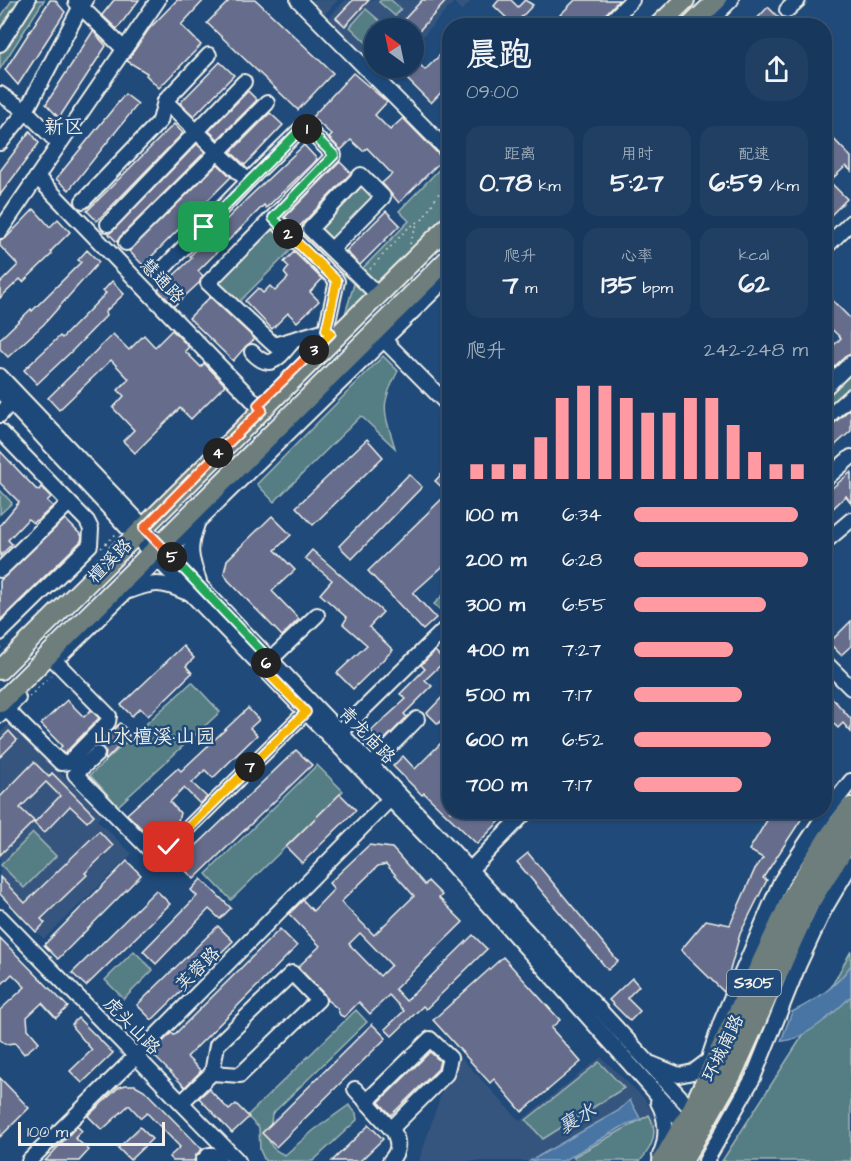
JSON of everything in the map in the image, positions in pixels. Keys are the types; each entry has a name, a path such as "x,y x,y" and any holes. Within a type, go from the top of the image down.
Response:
{"highway":[{"name":"环城南路","path":"682,1161 715,1056 794,895 828,839 851,808"},
{"name":"环城南路","path":"664,1154 695,1124 732,1073 808,904 851,836"}],"main road":[{"path":"666,18 685,0"},
{"path":"698,18 717,0"},
{"name":"檀溪路","path":"2,665 260,408 331,334 442,231"},
{"name":"檀溪路","path":"2,709 442,276"}],"street":[{"path":"0,44 28,0"},
{"path":"0,231 158,0"},
{"path":"298,0 442,145"},
{"path":"614,18 632,0"},
{"path":"658,18 677,0"},
{"path":"713,18 731,0"},
{"path":"787,10 798,0"},
{"path":"0,143 26,111 81,2 124,49"},
{"path":"83,201 160,121 165,101 209,55"},
{"path":"108,224 244,82"},
{"path":"0,94 26,111 59,144"},
{"path":"165,101 248,181"},
{"path":"126,243 267,103"},
{"path":"159,273 304,126 334,155 208,283 274,345 295,339 331,334 442,223"},
{"path":"332,249 383,196 361,175 310,229 374,291"},
{"name":"慧通路","path":"37,177 260,408"},
{"path":"273,218 337,281 331,334"},
{"path":"832,243 848,231"},
{"path":"55,661 109,716 108,722 69,762 61,763 2,709 124,593 159,552 198,520 383,339 442,276"},
{"path":"252,352 261,361 267,363 274,361 295,339"},
{"path":"383,339 442,399"},
{"path":"832,381 851,363"},
{"name":"青龙庙路","path":"0,376 137,529"},
{"path":"832,388 850,399 832,413"},
{"name":"青龙庙路","path":"0,392 137,529 648,1063 695,1124"},
{"path":"0,415 11,402"},
{"path":"0,431 87,521 92,529 90,545 0,633"},
{"path":"832,473 851,457"},
{"path":"0,570 69,503"},
{"path":"124,593 151,583 168,584 198,593 190,559 191,542 198,520"},
{"path":"832,536 851,520"},
{"path":"266,663 317,615"},
{"path":"336,736 442,632"},
{"name":"青龙庙路","path":"266,663 306,712 336,736"},
{"path":"832,669 851,688"},
{"path":"97,754 75,774 150,850 159,850 169,847 306,712"},
{"path":"368,769 417,719"},
{"name":"青龙庙路","path":"368,769 390,800 466,874 648,1084 695,1124"},
{"path":"832,805 851,781"},
{"name":"芙蓉路","path":"29,1161 390,800"},
{"path":"466,874 519,819"},
{"path":"648,1063 679,1075 693,1072 715,1056 721,1023 781,881 822,819"},
{"path":"706,1161 753,1078 799,964 824,910 851,864"},
{"name":"虎头山路","path":"0,917 238,1161"},
{"path":"182,1102 212,1073 217,1045 292,973 318,1000 240,1075 212,1073"},
{"path":"366,1102 430,1039 450,1058 447,1074 391,1129"},
{"path":"648,1084 663,1112 666,1130 664,1154 658,1161"},
{"path":"355,1089 391,1129 397,1140 398,1150 390,1161"},
{"path":"652,1161 664,1154"},
{"path":"203,1161 209,1155 214,1155 219,1161"}],"path":[{"path":"361,278 408,228 423,219 442,191"},
{"path":"411,246 409,243 417,223"}],"shaded area":[{"path":"307,0 338,0 323,16"},
{"path":"345,0 472,0 461,11 454,2 424,35 424,18 364,18 364,58 326,21"},
{"path":"11,722 102,815 97,820 132,854 44,939 0,896 0,733"},
{"path":"851,965 851,996 809,1031 790,1040 781,1041 792,1012 825,992"},
{"path":"455,1051 520,1121 601,1057 645,1099 658,1125 652,1145 638,1161 419,1161"},
{"name":"襄水","path":"630,1100 641,1120 627,1124 563,1161 530,1161 618,1111"}],"green space":[{"path":"12,0 44,0 0,69 0,18"},
{"path":"391,0 401,9 395,16 379,2"},
{"path":"366,9 376,18 364,18 364,40 350,27"},
{"path":"442,166 442,223 343,321 357,274 409,221 399,211"},
{"path":"361,175 383,197 332,249 310,229"},
{"path":"273,218 298,243 233,308 208,283"},
{"path":"383,356 398,371 388,393 385,409 395,448 361,416 274,502 257,484"},
{"path":"851,363 851,396 832,413 832,381"},
{"path":"0,490 12,503 0,514"},
{"path":"442,596 442,612 434,604"},
{"path":"192,682 220,712 118,806 90,775"},
{"path":"317,765 343,791 231,900 206,874"},
{"path":"33,833 56,856 24,888 1,865"},
{"path":"134,951 153,970 124,999 105,980"},
{"path":"851,951 851,1161 722,1161 814,1018"},
{"path":"356,1010 367,1022 272,1114 270,1144 285,1155 314,1130 349,1105 356,1113 357,1120 313,1161 265,1161 260,1150 259,1128 247,1116"},
{"path":"599,1062 624,1088 543,1139 526,1120"},
{"path":"649,1115 654,1128 653,1140 640,1161 577,1161 573,1157"}],"building":[{"path":"50,0 55,0 65,12 18,85 5,70"},
{"path":"114,0 139,0 117,29 102,15"},
{"path":"177,0 204,0 181,25 201,45 159,88 146,75 147,73 127,61 149,29"},
{"path":"230,0 256,0 333,73 298,110 207,23"},
{"path":"353,0 369,0 345,26 336,18"},
{"path":"422,0 447,0 424,25 424,18 406,18"},
{"path":"499,0 511,0 518,7 525,0 533,5 521,18 507,18 494,6"},
{"path":"575,0 619,0 602,18 557,18"},
{"path":"768,7 779,18 758,18"},
{"path":"93,31 106,46 59,118 46,104"},
{"path":"442,53 442,91 431,103 406,78 424,78 424,69"},
{"path":"220,62 234,75 194,116 180,103"},
{"path":"353,73 387,102 375,115 390,130 403,118 442,160 399,203 382,183 392,174 367,148 363,151 351,140 341,150 329,138 332,135 312,117"},
{"path":"248,91 257,100 218,139 209,131"},
{"path":"125,94 138,104 69,190 56,179"},
{"path":"270,113 283,125 245,165 231,152"},
{"path":"174,124 183,133 97,221 87,211"},
{"path":"30,131 39,143 0,195 0,171"},
{"path":"832,137 851,157 851,171 846,166 833,178"},
{"path":"197,144 205,152 117,242 109,234"},
{"path":"304,145 317,159 266,208 264,205 198,271 203,276 199,283 174,306 158,290 192,258 190,256 249,197"},
{"path":"340,162 351,173 297,229 285,217"},
{"path":"218,164 231,177 143,265 129,251"},
{"path":"832,184 847,199 832,214"},
{"path":"34,209 50,227 58,219 70,232 51,251 52,254 23,282 20,279 0,298 0,283 18,265 0,246 0,241 7,237"},
{"path":"386,211 400,225 360,265 346,251"},
{"path":"87,250 99,262 44,324 8,357 0,349 0,339 81,262 78,260"},
{"path":"294,252 322,279 310,292 319,301 297,322 288,313 272,329 245,301 258,288 263,293 270,286 275,291 288,278 284,273 289,267 284,262"},
{"path":"112,281 124,294 105,312 106,316 37,384 24,370 60,336 62,338 106,293 103,291"},
{"path":"210,297 255,339 233,361 189,318"},
{"path":"832,300 851,319 851,354 832,369 832,347 841,338 832,330"},
{"path":"172,330 189,347 185,351 201,367 204,363 225,385 191,419 180,408 135,453 123,441 134,430 113,408 124,396 118,390 129,379 111,360 59,410 48,398 113,334 129,350 144,335 155,347"},
{"path":"851,408 851,431 832,448 832,425"},
{"path":"367,439 383,457 313,525 296,507"},
{"path":"0,451 36,489 39,490 41,487 51,497 47,501 53,506 37,521 33,523 28,519 8,540 12,544 0,556 0,525 19,502 0,483"},
{"path":"851,472 851,503 846,496 832,509 832,488"},
{"path":"409,474 422,487 352,559 339,546"},
{"path":"442,474 442,487 435,481"},
{"path":"442,499 442,567 413,593 436,618 423,630 368,571"},
{"path":"272,516 291,535 275,550 295,570 272,591 299,619 282,636 224,573 227,560"},
{"path":"65,519 82,536 81,541 0,620 0,581"},
{"path":"312,550 383,612 369,627 393,650 353,689 337,673 367,645 343,624 347,618 320,594 332,580 305,558"},
{"path":"851,621 851,646 841,655 832,646 832,640"},
{"path":"183,646 194,658 186,666 192,673 148,716 140,708 132,716 121,705"},
{"path":"435,651 442,658 442,664 425,680 432,686 404,714 407,717 381,743 371,731 406,699 400,694 425,669 421,665"},
{"path":"442,697 442,720 438,724 427,713"},
{"path":"832,698 851,719 851,732 843,723 838,728 832,722"},
{"path":"67,700 84,717 91,710 99,718 64,754 59,749 62,746 41,724"},
{"path":"248,708 259,720 250,728 257,735 213,778 205,770 192,783 207,797 200,804 184,788 170,802 180,813 178,821 171,828 160,833 150,823 143,830 127,814 178,768 181,771"},
{"path":"120,723 131,733 105,761 106,752 99,745"},
{"path":"9,731 17,740 0,757 0,740"},
{"path":"442,742 442,810 424,793 422,795 393,766 403,756 415,769"},
{"path":"296,750 312,765 194,879 178,863"},
{"path":"34,762 49,777 52,773 94,815 87,822 70,806 44,833 34,823 60,796 46,782 20,808 34,821 0,855 0,797"},
{"path":"340,794 356,810 302,863 286,847"},
{"path":"451,819 502,819 477,844"},
{"path":"768,819 801,819 763,878 767,880 740,934 724,992 681,950 706,920 730,925 755,869 763,858 749,850"},
{"path":"99,831 113,846 85,873 87,875 41,919 45,923 36,932 0,894 0,877 25,903"},
{"path":"369,845 392,848 425,885 428,881 442,895 439,898 463,922 395,989 406,1001 473,935 487,949 426,1009 423,1006 392,1036 385,1029 404,1011 389,995 370,1014 359,1002 344,1017 298,967 320,946 289,914 303,900 313,911 334,889 329,883","holes":["386,864 414,896 374,935 341,902 378,866","360,933 391,965 380,976 349,944"]},
{"path":"528,853 618,961 608,970 517,862"},
{"path":"127,861 141,875 58,959 44,945"},
{"path":"201,879 231,908 220,919 209,909 156,964 143,951 197,896 191,890"},
{"path":"156,890 170,904 86,986 72,973"},
{"path":"218,926 233,941 152,1020 137,1005"},
{"path":"280,929 297,946 187,1057 201,1071 185,1087 155,1057 154,1051 171,1033 174,1035"},
{"path":"0,938 68,1007 56,1018 42,1003 27,1017 28,1029 39,1042 24,1054 15,1043 6,1044 0,1040 0,1010 25,987 12,974 0,986"},
{"path":"503,957 560,1020 551,1028 581,1062 522,1112 494,1079 490,1083 433,1020"},
{"path":"632,978 639,986 627,998 640,1011 630,1021 609,1000"},
{"path":"78,1018 113,1053 82,1083 70,1071 92,1050 73,1028 72,1024"},
{"path":"372,1024 386,1038 276,1147 262,1133"},
{"path":"430,1052 440,1061 438,1069 391,1115 379,1102"},
{"path":"0,1078 29,1108 0,1137"},
{"path":"135,1085 144,1090 202,1149 194,1161 173,1161 169,1157 180,1147 147,1113 141,1118 129,1105 102,1130 88,1116 119,1087"},
{"path":"209,1089 229,1110 236,1104 249,1117 232,1133 199,1098"},
{"path":"369,1125 383,1139 360,1161 332,1161"},
{"path":"77,1126 82,1131 75,1138 89,1150 79,1161 45,1161"},
{"path":"140,1127 152,1139 130,1160 118,1148"}],"district":[{"name":"新区","path":"64,127"},
{"name":"山水檀溪·山园","path":"154,737"}],"route":[{"path":"169,847 306,712 262,667 270,660 144,528 262,410 258,405 331,333 326,330 337,281 273,218 334,155 304,126 204,227"}]}
